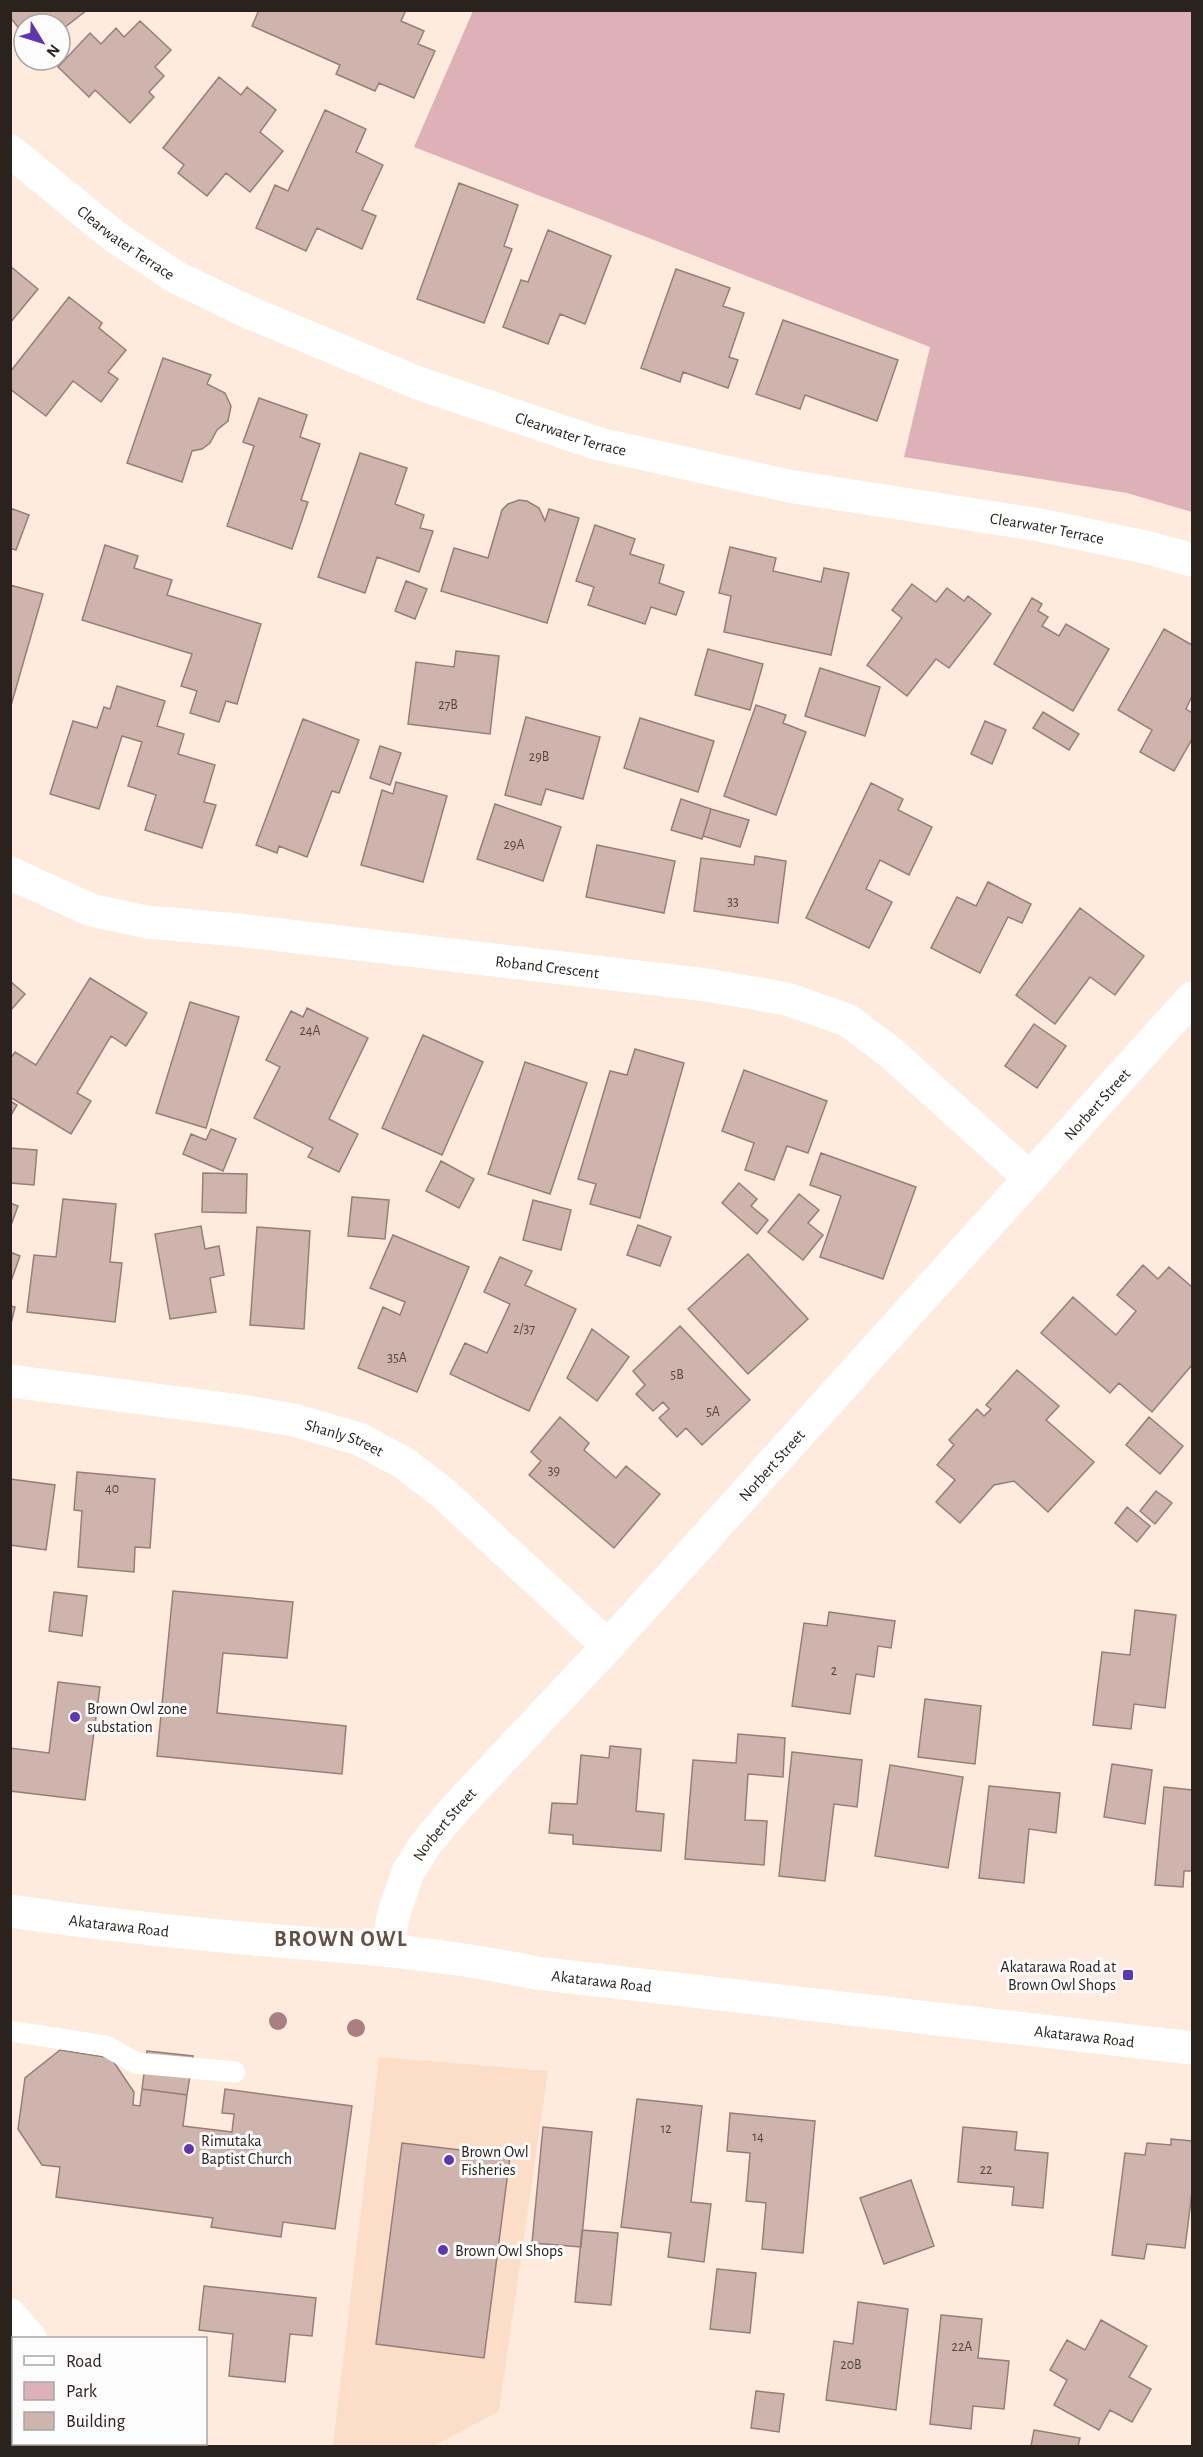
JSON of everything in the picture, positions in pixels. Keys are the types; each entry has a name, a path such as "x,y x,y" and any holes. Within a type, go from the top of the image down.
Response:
{"main road":[{"name":"Clearwater Terrace","path":"10,151 114,236 174,276 246,311 418,383 599,444 788,486 1040,525 1149,548 1192,560"},
{"name":"Roband Crescent","path":"10,873 91,910 146,922 238,930 707,985 787,999 847,1020 890,1052 1030,1178"},
{"name":"Norbert Street","path":"388,1950 393,1916 408,1872 425,1845 455,1809 608,1646 1192,998"},
{"name":"Shanly Street","path":"10,1381 241,1411 294,1420 359,1439 404,1463 443,1493 608,1646"},
{"name":"Akatarawa Road","path":"10,1911 253,1939 388,1950 487,1962 536,1973 1192,2048"},
{"path":"10,2315 29,2337"}],"lane":[{"path":"10,2031 106,2046 136,2063 235,2072"}],"shaded area":[{"path":"379,2057 548,2071 499,2411 434,2446 333,2446"}],"green space":[{"path":"473,11 1192,11 1192,512 1127,493 904,457 930,347 414,147"}],"building":[{"path":"10,10 87,10 72,22 72,12 12,12 12,20"},
{"path":"259,10 406,10 401,21 424,31 418,44 435,51 414,98 379,83 375,91 336,74 340,65 252,26"},
{"path":"140,21 171,50 155,67 164,76 149,92 154,97 130,123 95,90 89,97 63,72 72,72 72,52 90,33 101,44 116,28 124,37"},
{"path":"219,77 241,95 247,87 276,110 260,132 283,151 250,192 226,173 207,196 178,173 184,165 163,148"},
{"path":"325,110 366,129 356,152 383,165 362,210 376,216 362,249 317,228 306,251 256,228 275,185 288,191"},
{"path":"459,183 518,205 504,246 512,249 484,323 417,299"},
{"path":"548,230 611,256 585,324 560,314 548,344 503,327 521,280 528,282"},
{"path":"10,266 38,289 10,323"},
{"path":"676,269 730,288 723,306 744,313 729,357 738,360 728,388 683,372 680,382 641,368"},
{"path":"69,297 102,323 99,328 126,350 108,372 118,379 101,402 73,381 46,416 10,389 10,372"},
{"path":"783,320 898,360 877,421 805,395 800,409 756,394"},
{"path":"163,358 211,375 207,384 225,393 231,406 228,421 217,430 210,443 202,449 192,451 182,482 127,463"},
{"path":"259,398 307,415 300,437 320,444 301,500 308,502 292,549 227,526 254,446 243,442"},
{"path":"360,453 407,468 395,504 424,515 420,528 433,531 419,572 377,557 365,593 318,577"},
{"path":"519,500 527,501 539,508 545,521 549,509 579,518 547,623 441,591 454,548 488,558 502,510 508,504"},
{"path":"10,508 29,515 16,550 10,548"},
{"path":"595,525 635,539 630,554 664,565 659,583 684,592 676,615 651,607 645,624 588,605 594,587 576,581"},
{"path":"105,545 138,556 134,568 172,580 167,595 261,624 237,704 226,701 219,722 190,713 197,691 181,686 192,654 82,620"},
{"path":"730,547 776,558 773,571 821,582 824,568 849,573 831,655 724,632 731,596 719,593"},
{"path":"406,581 427,589 415,619 395,611"},
{"path":"912,584 936,602 947,588 964,601 968,596 991,614 949,668 936,659 907,696 867,665 902,618 892,610"},
{"path":"10,585 43,594 10,709"},
{"path":"1032,598 1042,604 1038,611 1048,617 1042,626 1059,636 1066,624 1109,649 1073,711 994,664"},
{"path":"1164,629 1192,645 1192,696 1186,709 1192,713 1192,739 1174,771 1140,752 1152,730 1118,710"},
{"path":"708,649 763,664 750,710 695,695"},
{"path":"456,651 499,656 490,734 408,724 416,662 454,667"},
{"path":"820,668 880,687 865,736 805,716"},
{"path":"117,686 165,701 157,726 184,734 178,754 215,765 204,802 216,805 202,848 145,830 156,795 128,786 142,742 122,736 99,809 50,794 73,721 97,728 104,707 110,709"},
{"path":"756,705 786,715 783,723 806,732 776,815 724,796"},
{"path":"1043,712 1079,734 1069,750 1033,728"},
{"path":"526,717 600,737 583,799 546,789 541,805 505,795"},
{"path":"640,718 714,741 698,792 624,768"},
{"path":"303,719 359,740 339,793 332,791 307,857 279,846 277,853 256,845"},
{"path":"985,721 1006,730 992,764 971,754"},
{"path":"380,746 401,753 390,785 370,778"},
{"path":"396,782 447,796 423,882 361,865 382,790 393,794"},
{"path":"871,783 903,799 898,810 932,827 909,875 880,860 866,889 892,902 869,948 806,918"},
{"path":"681,799 711,809 702,839 671,830"},
{"path":"495,804 561,827 543,881 477,859"},
{"path":"711,809 749,820 740,847 703,836"},
{"path":"597,845 675,861 664,913 586,897"},
{"path":"755,856 786,861 778,923 694,911 701,858 754,865"},
{"path":"988,882 1031,904 1022,923 1008,917 980,973 931,948 957,897 976,906"},
{"path":"1080,908 1144,956 1115,995 1090,977 1055,1024 1016,995"},
{"path":"90,978 147,1013 126,1046 111,1036 77,1093 91,1101 71,1134 10,1097 10,1059 15,1052 36,1065"},
{"path":"10,981 25,994 10,1011"},
{"path":"190,1002 239,1017 206,1128 156,1113"},
{"path":"307,1008 368,1038 329,1119 358,1134 339,1172 308,1157 313,1148 254,1118 280,1067 266,1060 291,1011 303,1017"},
{"path":"1034,1024 1066,1046 1037,1088 1005,1066"},
{"path":"423,1035 483,1062 442,1155 382,1128"},
{"path":"635,1049 684,1063 640,1218 590,1204 596,1184 578,1179 610,1071 627,1075"},
{"path":"525,1062 587,1083 550,1194 488,1174"},
{"path":"744,1070 827,1101 808,1153 787,1146 774,1180 745,1170 754,1143 722,1131"},
{"path":"10,1101 17,1105 10,1117"},
{"path":"211,1129 236,1139 223,1171 183,1154 191,1134 206,1140"},
{"path":"10,1148 37,1150 34,1185 10,1183"},
{"path":"821,1153 916,1187 883,1279 820,1257 841,1196 810,1185"},
{"path":"441,1161 474,1179 459,1208 426,1191"},
{"path":"203,1173 247,1174 246,1213 202,1212"},
{"path":"739,1183 757,1199 751,1206 768,1220 757,1234 722,1203"},
{"path":"799,1194 819,1210 808,1223 823,1235 803,1260 768,1232"},
{"path":"352,1197 389,1200 385,1239 348,1236"},
{"path":"63,1199 116,1204 110,1262 122,1263 115,1322 27,1312 34,1255 56,1257"},
{"path":"533,1200 571,1210 561,1250 523,1240"},
{"path":"10,1203 18,1206 10,1228"},
{"path":"638,1225 671,1237 660,1266 627,1255"},
{"path":"201,1226 205,1249 219,1246 224,1275 210,1278 216,1312 170,1319 155,1234"},
{"path":"257,1227 310,1231 304,1329 250,1325"},
{"path":"393,1235 469,1267 417,1392 358,1368 383,1307 400,1315 405,1302 370,1288"},
{"path":"10,1252 20,1256 10,1284"},
{"path":"748,1254 808,1319 748,1374 688,1309"},
{"path":"500,1257 532,1271 525,1285 576,1309 529,1411 450,1374 465,1343 487,1353 510,1304 484,1292"},
{"path":"1143,1265 1158,1279 1169,1267 1192,1287 1192,1365 1152,1412 1119,1383 1110,1393 1041,1333 1073,1297 1116,1335 1136,1311 1117,1295"},
{"path":"10,1306 15,1307 10,1328"},
{"path":"680,1326 750,1400 702,1445 686,1428 677,1437 659,1418 669,1409 663,1402 653,1411 636,1394 645,1385 633,1371"},
{"path":"592,1329 629,1357 597,1401 567,1378"},
{"path":"1017,1370 1059,1406 1046,1420 1094,1462 1048,1512 1014,1481 994,1485 960,1523 936,1502 955,1480 937,1465 954,1445 949,1440 977,1409 984,1416 991,1409 986,1405"},
{"path":"560,1417 589,1443 584,1450 616,1478 626,1466 660,1494 614,1548 529,1475 541,1461 531,1452"},
{"path":"1149,1417 1183,1446 1160,1474 1126,1445"},
{"path":"77,1472 155,1479 150,1548 135,1547 134,1572 78,1567 82,1511 74,1510"},
{"path":"10,1479 55,1485 46,1550 10,1545"},
{"path":"1156,1491 1172,1503 1155,1524 1140,1511"},
{"path":"1127,1507 1150,1526 1137,1542 1115,1523"},
{"path":"173,1591 293,1602 287,1658 223,1653 217,1713 346,1726 342,1774 157,1756"},
{"path":"54,1592 87,1596 82,1636 49,1631"},
{"path":"1135,1610 1176,1615 1165,1708 1134,1704 1131,1729 1093,1725 1102,1652 1130,1655"},
{"path":"829,1612 895,1621 891,1648 878,1646 874,1677 856,1674 850,1714 792,1706 804,1623 827,1626"},
{"name":"Brown Owl zone substation","path":"58,1682 100,1687 85,1800 10,1791 10,1748 49,1753"},
{"path":"925,1699 981,1706 975,1764 918,1757"},
{"path":"738,1734 785,1738 783,1777 748,1774 745,1820 767,1821 764,1865 685,1859 693,1760 736,1763"},
{"path":"610,1746 641,1749 636,1811 664,1814 661,1851 573,1844 573,1835 549,1833 552,1803 577,1804 581,1755 609,1758"},
{"path":"792,1752 862,1760 857,1807 834,1804 825,1881 779,1876"},
{"path":"1112,1764 1152,1770 1145,1824 1104,1817"},
{"path":"890,1765 963,1777 948,1868 875,1856"},
{"path":"989,1786 1060,1793 1056,1833 1029,1829 1024,1883 979,1878"},
{"path":"1164,1787 1192,1790 1192,1871 1184,1871 1183,1887 1155,1885"},
{"name":"Rimutaka Baptist Church","path":"60,2050 111,2058 134,2092 133,2105 140,2106 142,2089 187,2095 183,2126 232,2132 234,2114 222,2113 225,2089 352,2106 335,2229 283,2222 281,2237 211,2227 213,2218 56,2197 60,2167 42,2165 18,2129 25,2078"},
{"path":"147,2051 193,2056 187,2095 142,2089"},
{"path":"637,2099 702,2106 691,2202 711,2204 704,2262 668,2257 671,2233 621,2227"},
{"path":"730,2113 815,2121 803,2253 762,2249 766,2203 746,2201 750,2153 727,2151"},
{"path":"543,2127 592,2132 581,2247 532,2243"},
{"path":"963,2127 1017,2132 1015,2150 1048,2153 1043,2208 1012,2205 1014,2187 958,2182"},
{"path":"1171,2139 1192,2141 1192,2192 1185,2248 1147,2244 1144,2259 1112,2255 1125,2153 1145,2155 1147,2143 1171,2145"},
{"name":"Brown Owl Shops","path":"402,2143 510,2156 484,2358 376,2344"},
{"path":"911,2180 934,2246 884,2264 860,2198"},
{"path":"582,2230 618,2233 611,2305 575,2302"},
{"path":"717,2269 756,2273 750,2333 710,2329"},
{"path":"204,2286 316,2298 312,2336 290,2334 285,2382 229,2376 233,2334 199,2330"},
{"path":"858,2302 908,2309 896,2410 826,2400 834,2341 853,2344"},
{"path":"941,2315 982,2319 978,2358 1009,2361 1004,2409 973,2406 971,2429 930,2424"},
{"path":"1101,2320 1147,2346 1129,2377 1151,2389 1132,2422 1110,2410 1099,2430 1054,2405 1067,2380 1050,2370 1067,2340 1085,2350"},
{"path":"756,2391 784,2394 779,2432 751,2428"},
{"path":"1034,2430 1080,2438 1078,2446 1031,2446"}],"place":[{"name":"Brown Owl zone substation","path":"75,1717"},
{"name":"Akatarawa Road at Brown Owl Shops","path":"1128,1975"},
{"name":"Rimutaka Baptist Church","path":"189,2149"},
{"name":"Brown Owl Fisheries","path":"449,2160"},
{"name":"Brown Owl Shops","path":"443,2250"}],"district":[{"name":"BROWN OWL","path":"341,1938"}]}
